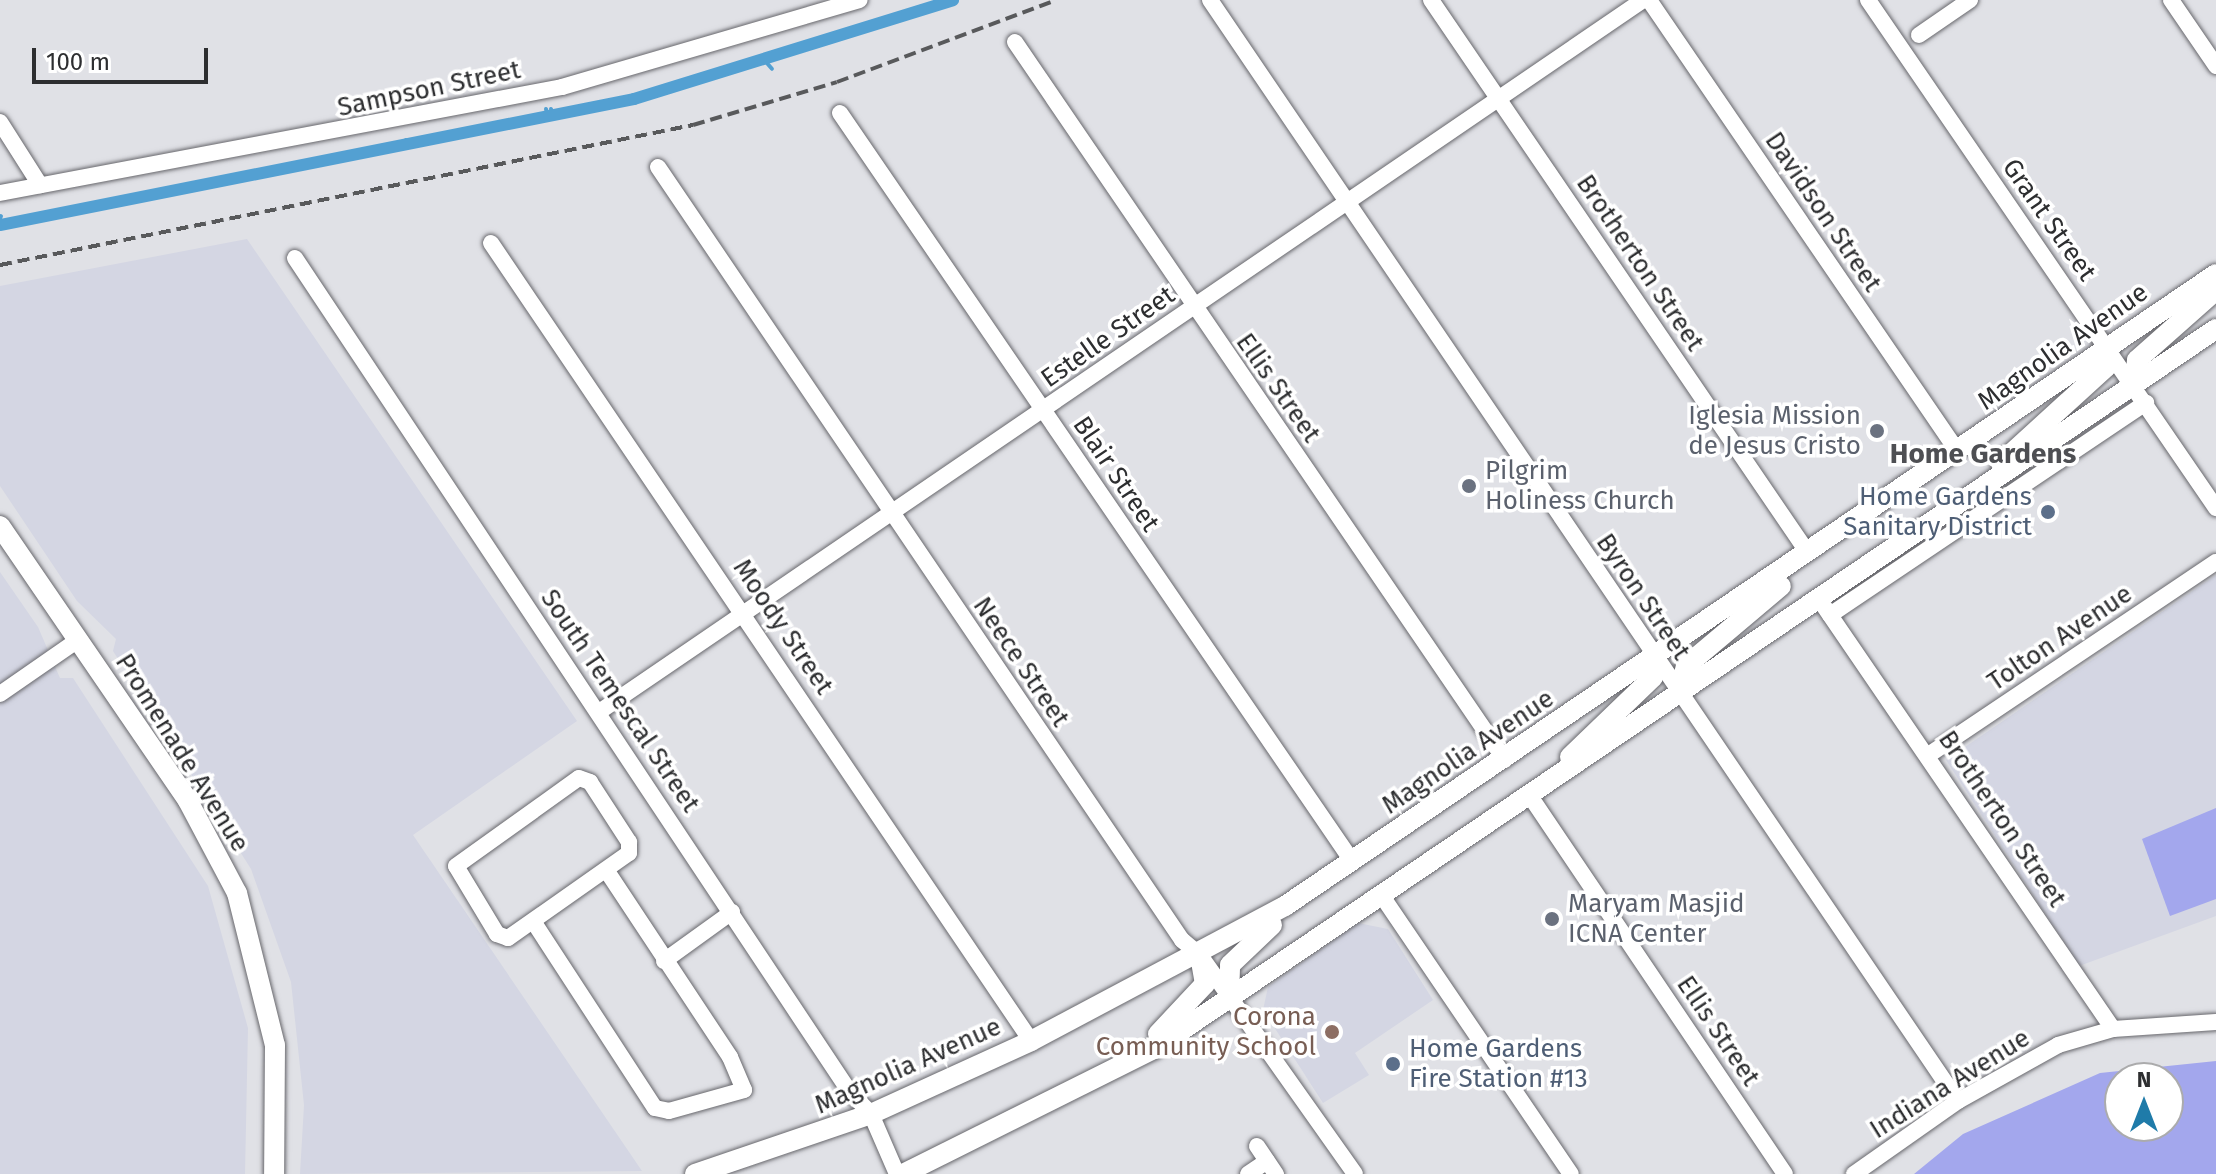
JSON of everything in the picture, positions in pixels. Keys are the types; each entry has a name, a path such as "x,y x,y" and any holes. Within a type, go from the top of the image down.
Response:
{"main road":[{"name":"Magnolia Avenue","path":"695,1174 871,1114 1031,1041 1200,955 1328,878 1505,760 2216,274"},
{"path":"2134,385 2137,360 2216,290"},
{"path":"903,1174 1117,1070 1382,896 1679,694 1825,607 1951,510 2216,329"},
{"path":"1951,510 2106,367 2108,347"},
{"name":"Promenade Avenue","path":"0,526 188,801 237,893 275,1045 274,1174"},
{"path":"1679,694 1686,666 1799,571 1808,553"},
{"path":"1530,796 1653,677 1656,658"},
{"path":"1229,997 1230,965 1328,878"},
{"path":"1117,1070 1201,990 1206,971 1200,955"}],"street":[{"name":"Sampson Street","path":"0,193 562,87 860,0"},
{"name":"Byron Street","path":"1210,0 1345,205 1958,1101"},
{"name":"Brotherton Street","path":"1431,0 1808,553"},
{"name":"Estelle Street","path":"599,712 1643,0"},
{"name":"Davidson Street","path":"1649,0 1958,452"},
{"name":"Grant Street","path":"1868,0 2216,508"},
{"path":"1919,35 1970,0"},
{"path":"2171,0 2216,66"},
{"name":"Ellis Street","path":"1015,42 1193,308 1505,760"},
{"name":"Blair Street","path":"840,113 1352,861"},
{"path":"0,122 40,185"},
{"name":"Neece Street","path":"658,167 1182,940 1200,955 1355,1174"},
{"name":"Moody Street","path":"491,243 743,611 1031,1041"},
{"name":"South Temescal Street","path":"295,258 855,1100 871,1114 897,1174"},
{"path":"1825,607 2146,403"},
{"name":"Tolton Avenue","path":"1930,754 2216,562"},
{"name":"Brotherton Street","path":"1825,607 1930,754 2113,1029"},
{"path":"0,694 78,640"},
{"path":"579,778 590,782 629,842 629,853 606,870 508,938 497,934 461,879 461,857 579,778"},
{"name":"Ellis Street","path":"1530,796 1785,1174"},
{"path":"533,921 655,1108 669,1111 744,1090 730,1057 606,870"},
{"path":"1382,896 1571,1174"},
{"path":"664,961 732,912"},
{"name":"Indiana Avenue","path":"1854,1174 1958,1101 2058,1045 2113,1029 2216,1022"},
{"path":"1248,1174 1272,1168 1257,1146"}],"shaded area":[{"path":"247,239 577,721 413,835 642,1171 300,1174 304,1105 291,982 251,869 113,651 116,639 77,601 0,486 0,286"},
{"path":"0,572 38,627 60,678 73,678 208,886 248,1028 245,1174 0,1174"},
{"path":"2216,575 2216,916 2079,966 1946,760"},
{"path":"2216,808 2216,899 2170,916 2142,839"},
{"name":"Corona Community School","path":"1358,923 1388,929 1433,1000 1355,1053 1369,1075 1323,1103 1263,1010 1268,987"},
{"path":"2216,1061 2216,1174 1914,1174 1963,1134 2104,1073 2104,1142 2184,1142 2184,1064"}],"waterway":[{"path":"0,225 634,99 953,0"},
{"path":"766,62 772,69"},
{"path":"546,109 548,117"},
{"path":"551,109 553,117"},
{"path":"406,140 407,147"}],"railway":[{"path":"0,265 693,125 837,82 1056,0"}],"place":[{"name":"Iglesia Mission de Jesus Cristo","path":"1877,431"},
{"name":"Pilgrim Holiness Church","path":"1469,486"},
{"name":"Home Gardens Sanitary District","path":"2048,512"},
{"name":"Maryam Masjid ICNA Center","path":"1552,919"},
{"name":"Corona Community School","path":"1332,1032"},
{"name":"Home Gardens Fire Station #13","path":"1393,1064"}],"district":[{"name":"Home Gardens","path":"1983,454"}]}
